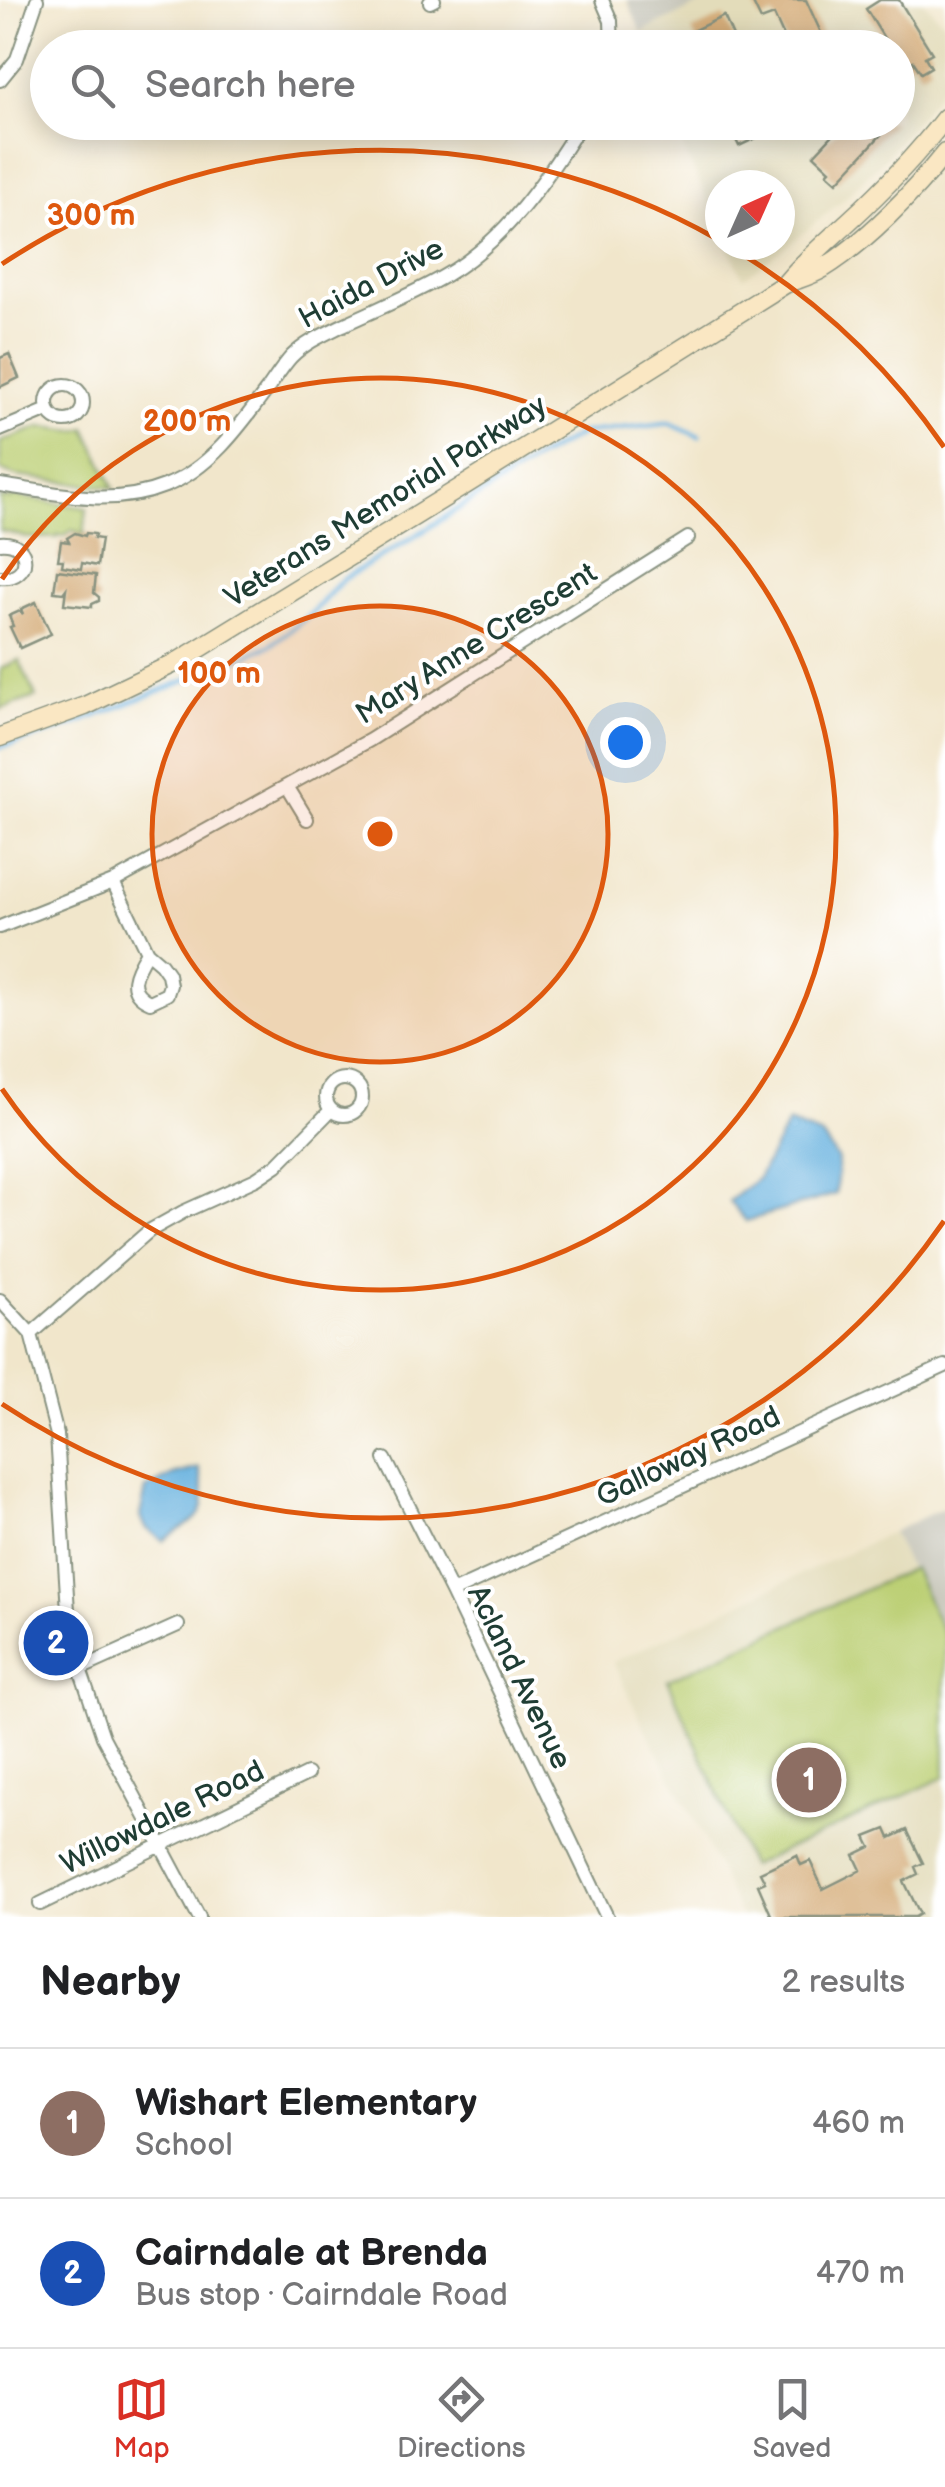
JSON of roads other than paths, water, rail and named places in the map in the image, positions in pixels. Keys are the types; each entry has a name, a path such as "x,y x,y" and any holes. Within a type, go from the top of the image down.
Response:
{"main road":[{"name":"Veterans Memorial Parkway","path":"785,284 809,256 903,169 945,118"},
{"name":"Veterans Memorial Parkway","path":"0,737 85,706 179,661 785,284 820,270 898,205 945,154"}],"street":[{"path":"0,80 18,59 37,0"},
{"path":"602,0 611,30"},
{"name":"Haida Drive","path":"0,485 122,498 169,485 192,472 215,454 291,357 312,340 448,274 499,234 549,174 571,140"},
{"path":"0,430 48,410"},
{"name":"Mary Anne Crescent","path":"0,928 113,882 370,740 688,538"},
{"path":"0,543 21,549 24,564 14,576 0,577"},
{"path":"287,786 307,819"},
{"path":"113,882 147,952"},
{"path":"31,1334 149,1231 266,1172 331,1110"},
{"path":"0,1300 31,1334 57,1435 69,1627 80,1669 103,1737 199,1917"},
{"name":"Galloway Road","path":"452,1592 945,1366"},
{"name":"Acland Avenue","path":"385,1459 607,1917"},
{"path":"80,1669 178,1625"},
{"name":"Willowdale Road","path":"40,1904 307,1774"}],"water":[{"path":"788,1123 822,1136 838,1160 836,1194 746,1221 729,1201 758,1178"},
{"path":"199,1468 204,1497 200,1513 163,1541 146,1528 140,1515 146,1489 173,1475"}],"waterway":[{"path":"0,747 59,730 271,645 311,614 342,580 583,433 669,423 699,436"}],"place":[{"name":"Cairndale at Brenda","path":"56,1643"},
{"name":"Wishart Elementary","path":"809,1780"}]}
